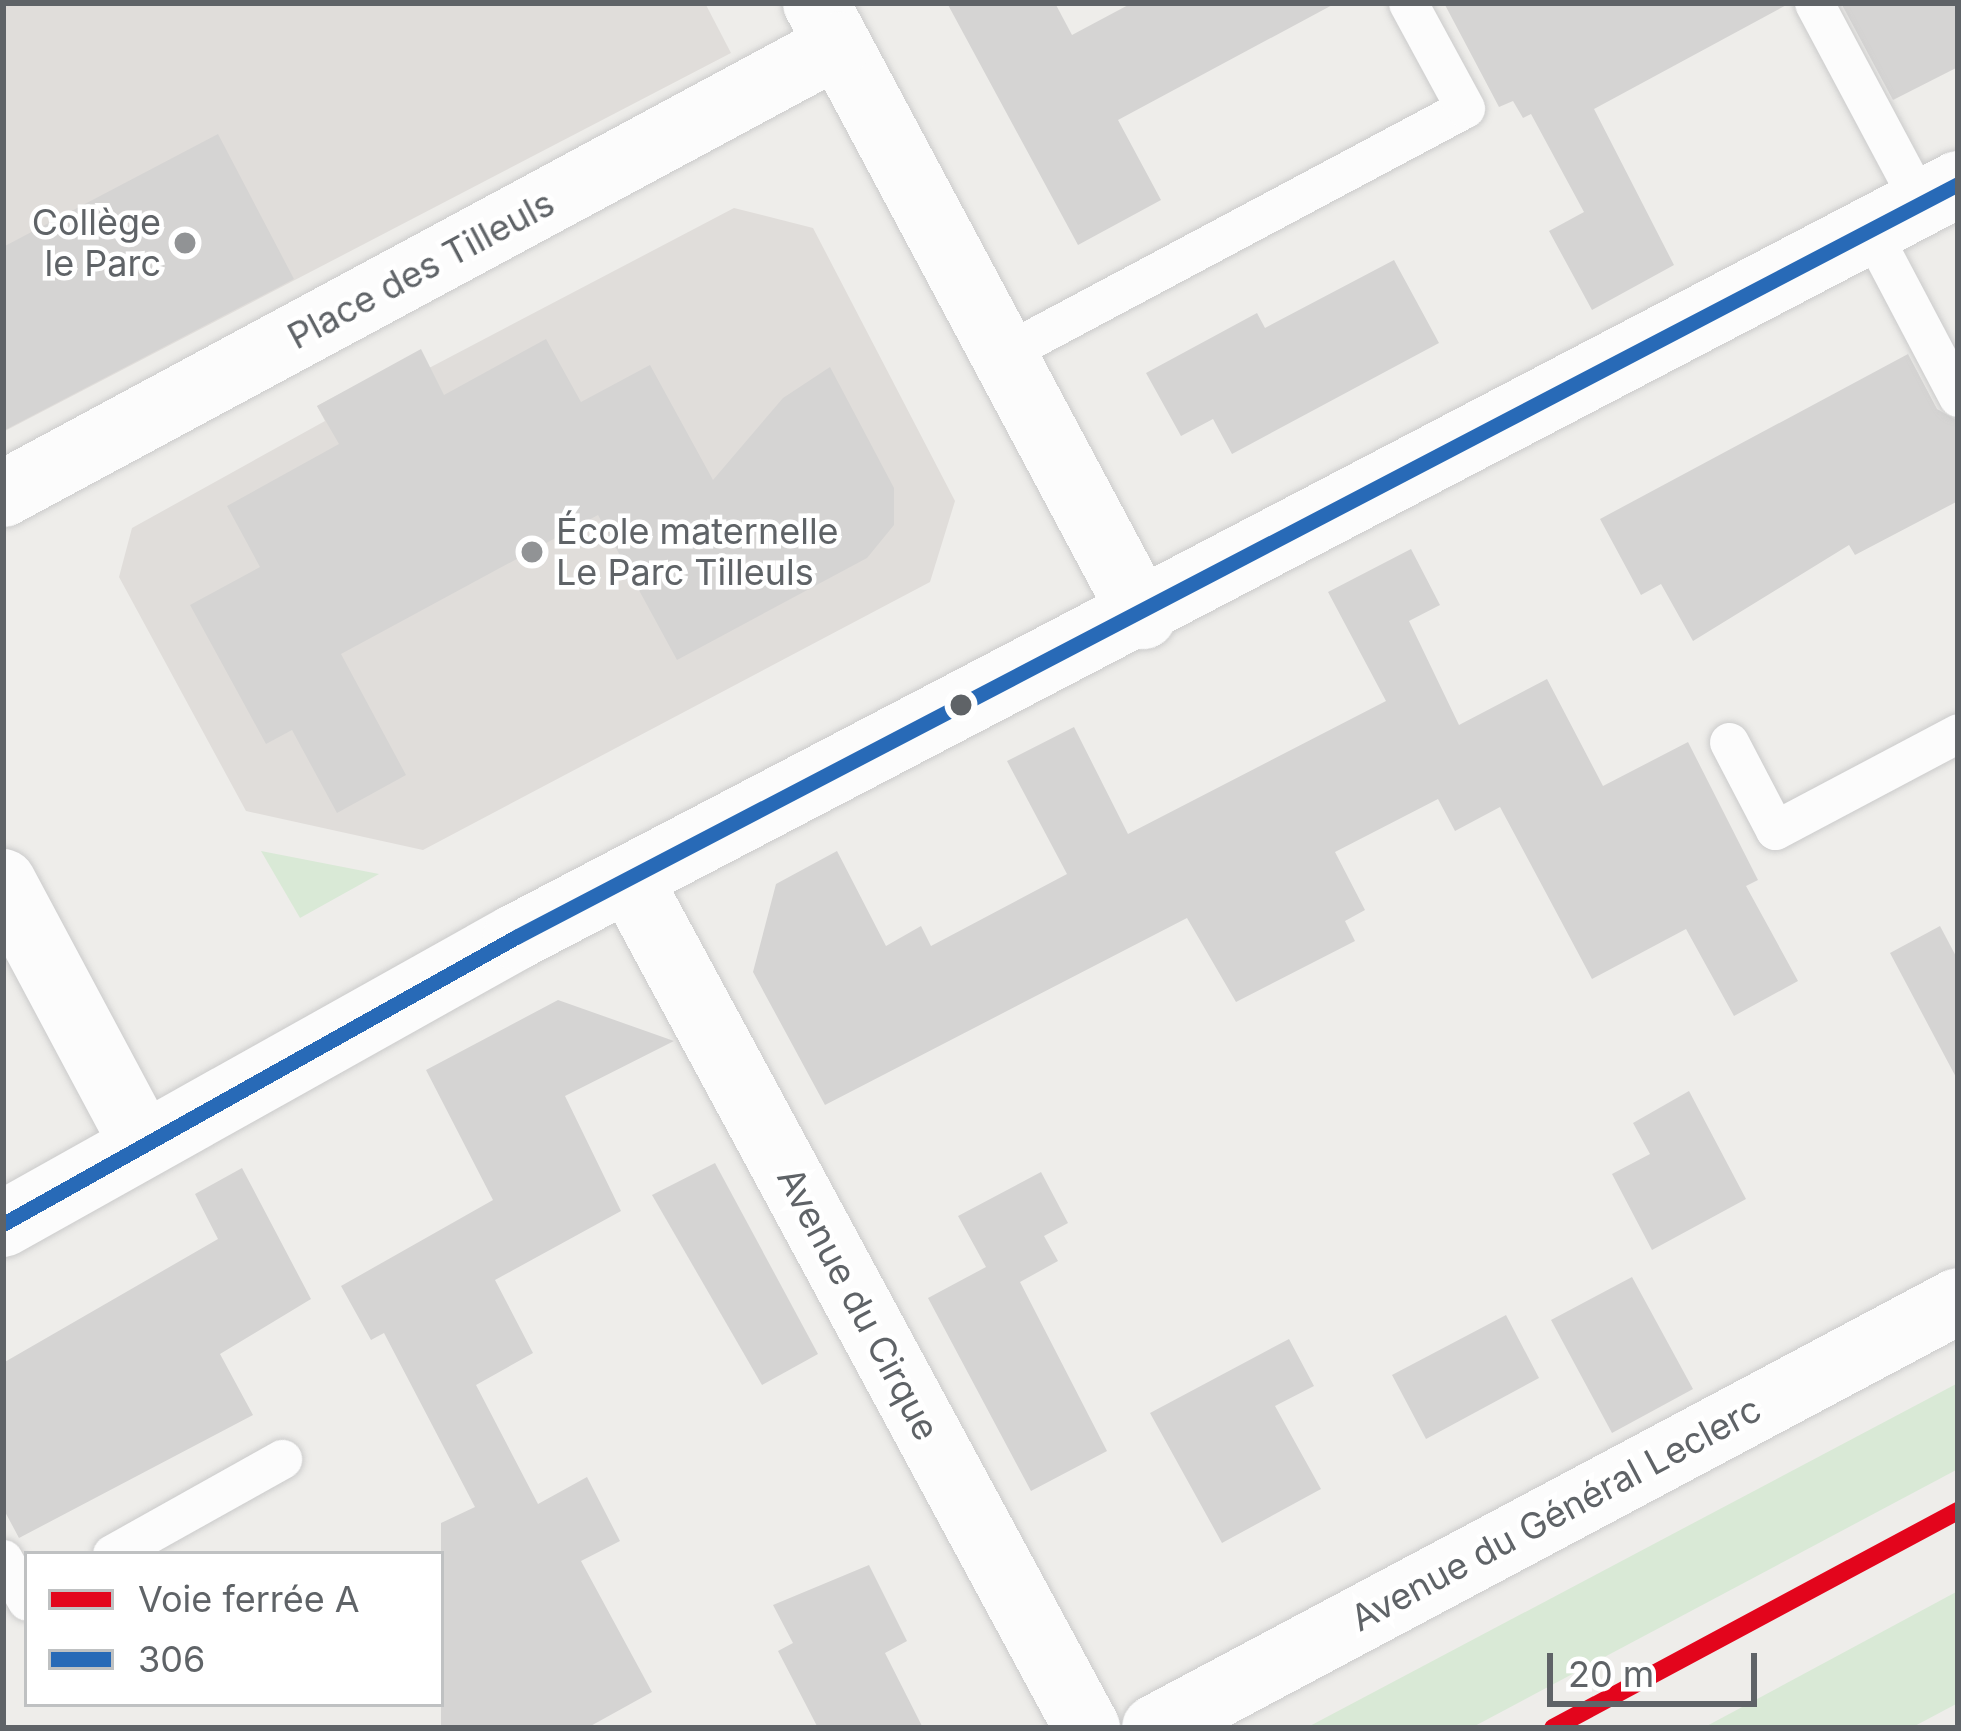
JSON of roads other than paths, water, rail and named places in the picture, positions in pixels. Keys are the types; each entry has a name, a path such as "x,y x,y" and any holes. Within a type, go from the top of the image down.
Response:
{"street":[{"name":"Place des Tilleuls","path":"3,494 827,24 1143,616"},
{"path":"3,1224 141,1140 629,879 1143,616 1916,206"},
{"name":"Avenue du Cirque","path":"629,879 1087,1728"},
{"path":"3,882 141,1140"},
{"name":"Avenue du Général Leclerc","path":"1155,1728 1958,1301"}],"lane":[{"path":"1003,354 1465,108 1408,3"},
{"path":"1814,3 1916,206 1958,398"},
{"path":"1729,742 1775,830 1958,734"},
{"path":"117,1551 282,1459"},
{"path":"3,1559 24,1596"}],"rail line":[{"name":"A","path":"1553,1728 1958,1511"}],"place":[{"name":"Collège le Parc","path":"185,243"},
{"name":"École maternelle Le Parc Tilleuls","path":"532,552"}]}
